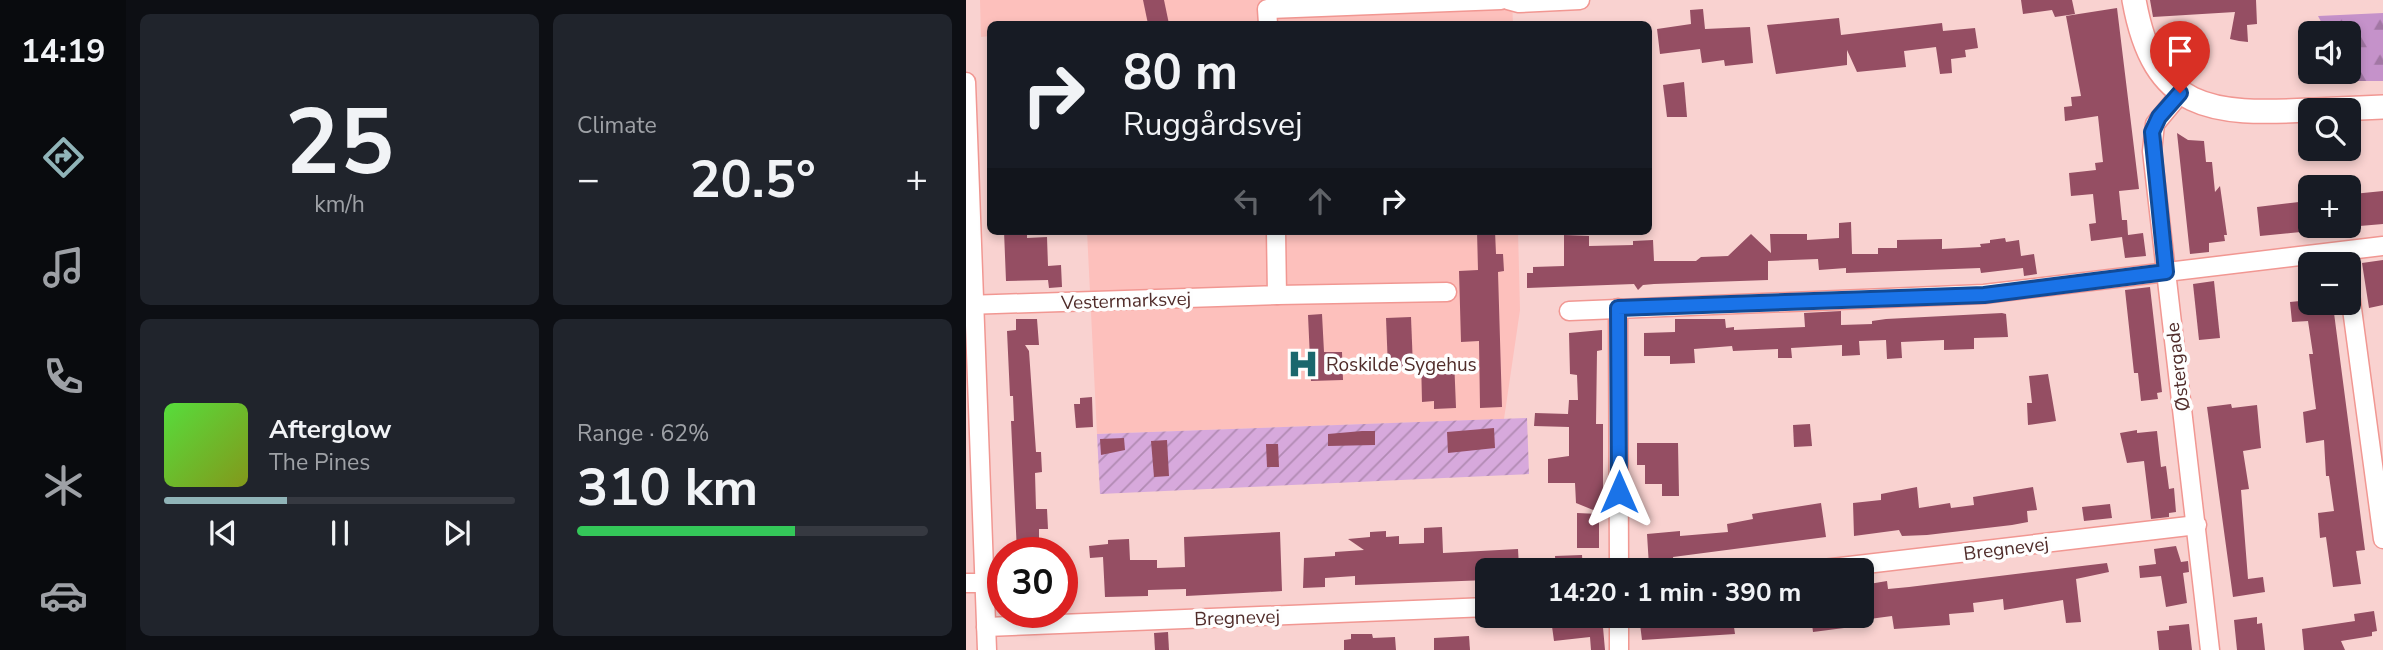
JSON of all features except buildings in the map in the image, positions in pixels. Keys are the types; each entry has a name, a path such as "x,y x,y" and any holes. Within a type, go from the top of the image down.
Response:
{"main road":[{"path":"2134,0 2146,48 2180,93 2203,106 2228,112 2298,110"},
{"path":"2361,108 2383,107"}],"street":[{"path":"1268,21 1267,9 1501,0"},
{"path":"1508,0 1519,3 1580,0"},
{"path":"966,82 970,305 987,650"},
{"name":"Østergade","path":"2180,93 2159,117 2152,132 2210,650"},
{"path":"1276,235 1277,295"},
{"path":"2361,253 2383,246"},
{"path":"1570,311 1984,295 2166,272 2298,262"},
{"name":"Vestermarksvej","path":"970,305 1447,292"},
{"path":"1618,308 1619,558"},
{"path":"2353,315 2383,539"},
{"name":"Bregnevej","path":"1874,563 2197,525"},
{"path":"966,583 984,583"},
{"name":"Bregnevej","path":"986,626 1475,607"},
{"path":"1619,628 1619,650"}],"shaded area":[{"path":"980,0 1512,0 1513,21 987,21 987,36 981,37"},
{"name":"Roskilde Sygehus","path":"1087,235 1518,235 1520,310 1504,419 1097,434"},
{"path":"1527,418 1529,474 1100,494 1097,434"}],"green space":[{"path":"2383,13 2383,81 2361,81 2361,21 2321,21 2318,16"}],"place":[{"name":"Roskilde Sygehus","path":"1303,364"}],"route":[{"path":"1619,492 1618,308 1984,295 2166,272 2152,158 2152,132 2159,117 2180,93"}]}
